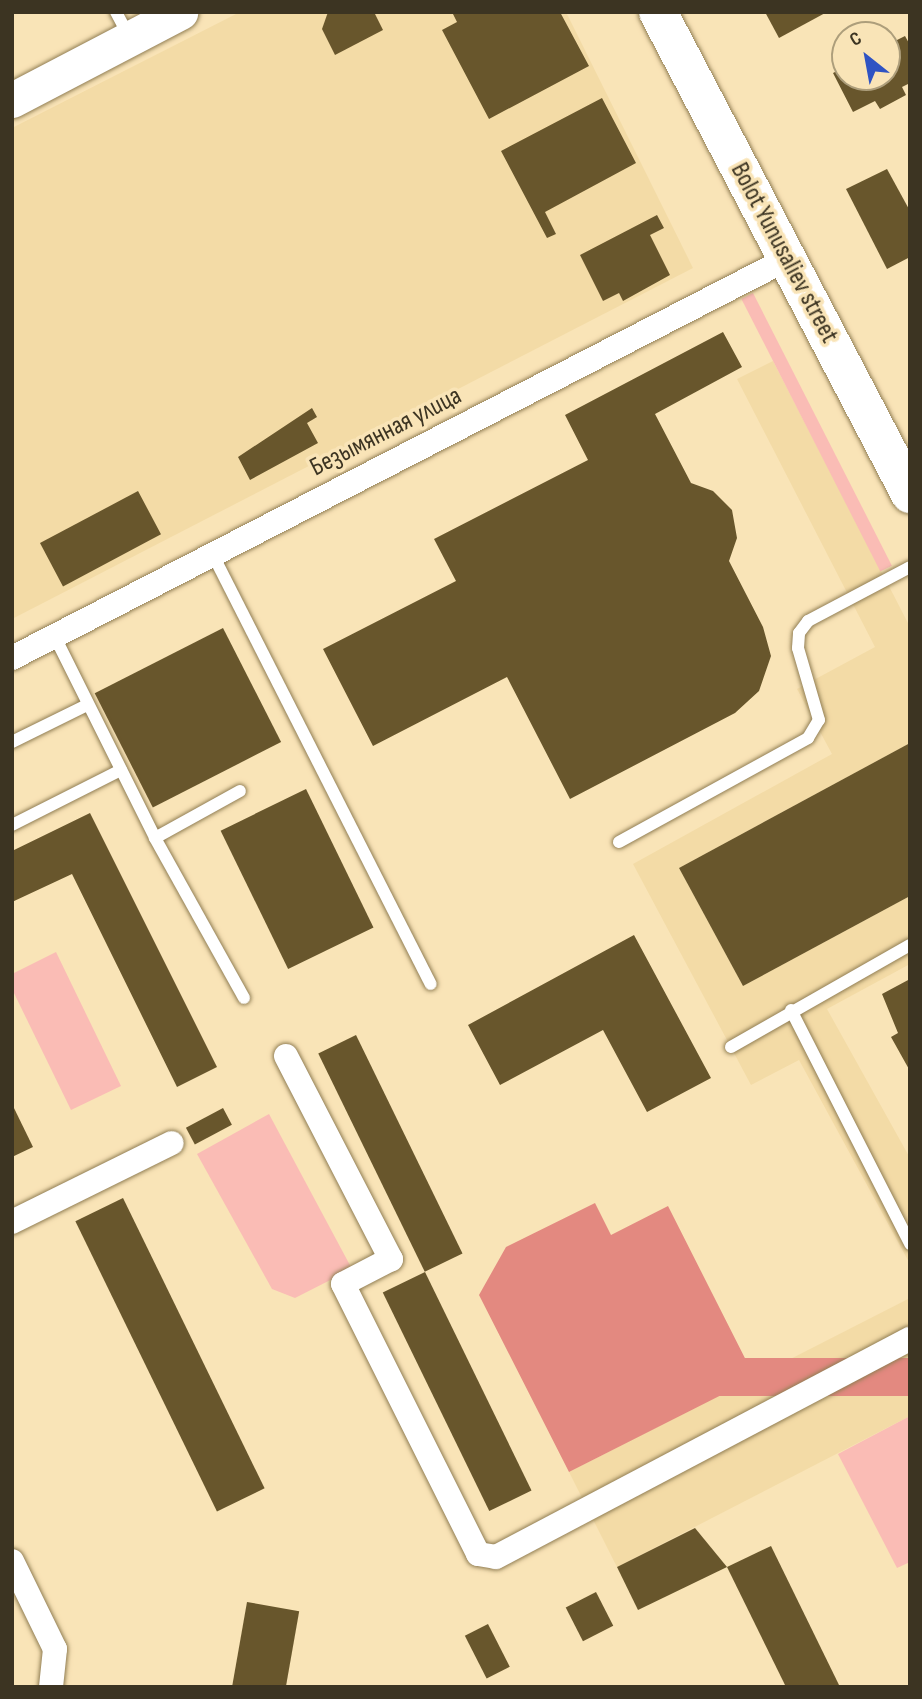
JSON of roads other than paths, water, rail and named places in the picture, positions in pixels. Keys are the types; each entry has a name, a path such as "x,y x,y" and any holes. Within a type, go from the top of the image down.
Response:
{"main road":[{"path":"12,100 123,25 180,12"},
{"name":"Bolot Yunusaliev street","path":"658,12 910,494"}],"street":[{"name":"Безымянная улица","path":"12,658 787,259"},
{"path":"286,1056 391,1259 343,1284 478,1555 496,1557 910,1339"},
{"path":"12,1222 172,1143"},
{"path":"12,1561 55,1649 51,1687"}],"lane":[{"path":"213,555 431,984"},
{"path":"620,842 808,738 820,720 798,648 799,633 808,621 910,567"},
{"path":"55,637 155,838 244,998"},
{"path":"12,742 87,705"},
{"path":"12,825 121,770"},
{"path":"155,838 240,791"},
{"path":"731,1047 791,1010 910,945"},
{"path":"791,1010 910,1244"}]}
